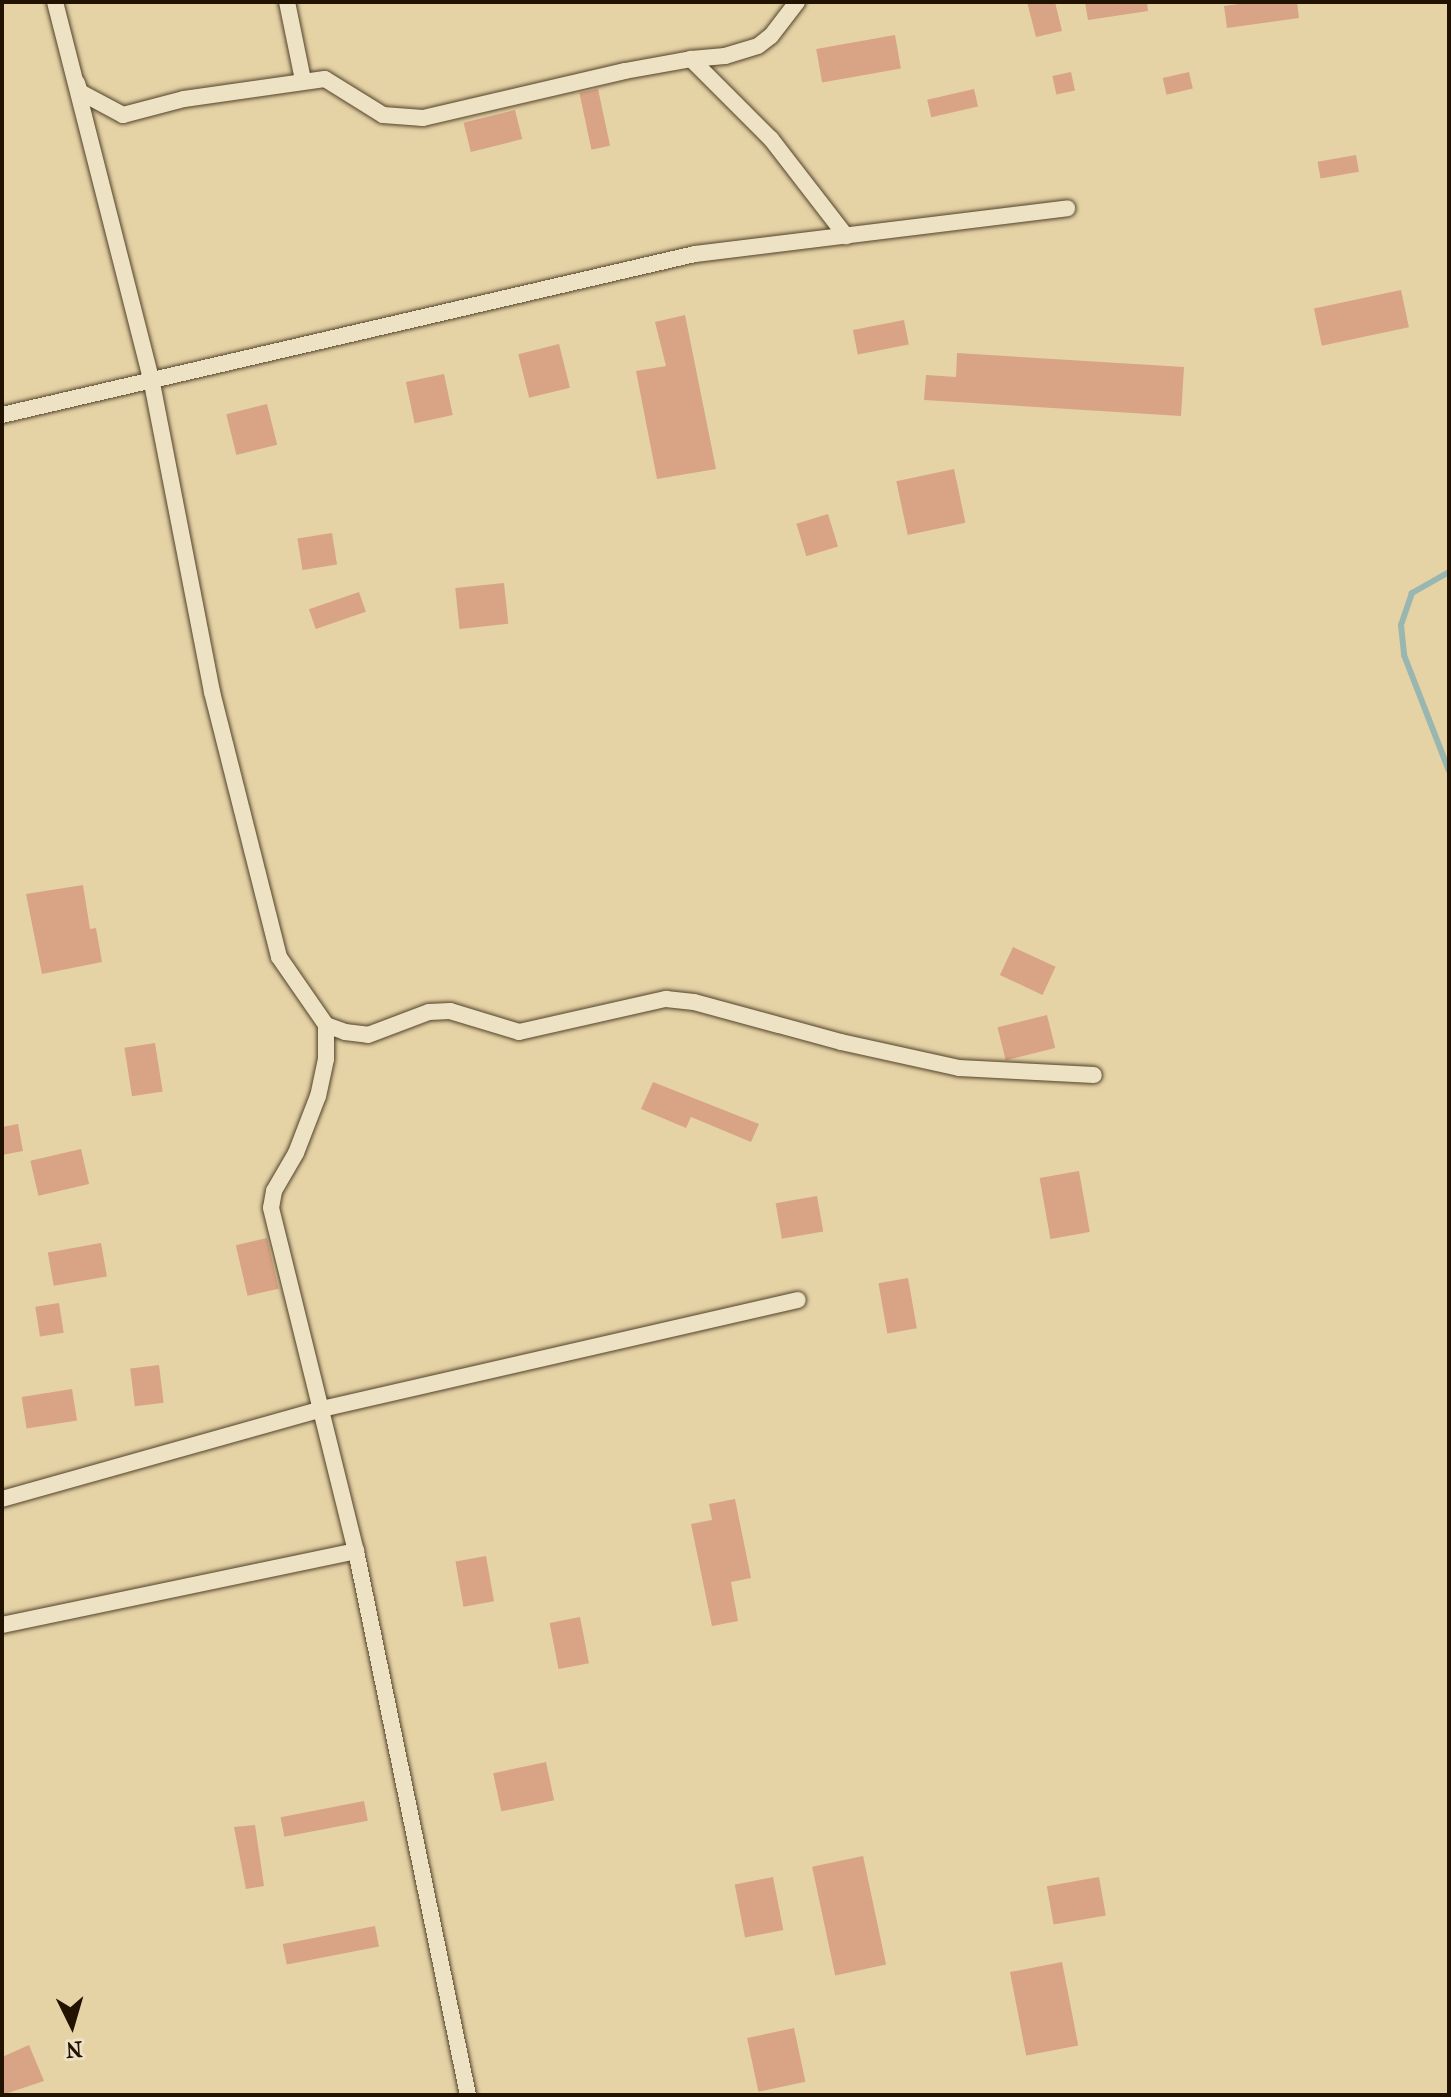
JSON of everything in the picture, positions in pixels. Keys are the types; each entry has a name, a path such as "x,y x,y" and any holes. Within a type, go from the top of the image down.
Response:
{"street":[{"path":"55,2 151,378 212,692 279,957 326,1025 326,1059 318,1096 296,1153 274,1191 271,1208 293,1307 322,1409 356,1551 468,2095"},
{"path":"287,2 303,80"},
{"path":"73,71 80,92 123,115 184,99 325,79 383,115 423,118 691,59 725,56 758,46 771,36 797,2"},
{"path":"691,59 771,139 846,236"},
{"path":"2,415 695,254 1067,208"},
{"path":"326,1025 368,1035 429,1012 450,1011 519,1032 666,999 694,1002 841,1042 959,1068 1094,1075"},
{"path":"2,1499 322,1409 798,1300"},
{"path":"2,1625 356,1551"}],"building":[{"path":"1027,2 1055,2 1062,31 1036,37"},
{"path":"1085,2 1147,2 1148,11 1088,20"},
{"path":"1297,2 1299,18 1227,28 1224,6"},
{"path":"895,35 901,68 822,82 816,49"},
{"path":"1071,72 1075,91 1056,95 1052,76"},
{"path":"1189,72 1193,89 1167,95 1163,78"},
{"path":"598,89 610,146 591,150 579,93"},
{"path":"974,89 978,107 931,117 927,100"},
{"path":"515,110 522,139 471,152 464,123"},
{"path":"1356,155 1359,172 1321,179 1318,162"},
{"path":"1401,290 1409,327 1322,346 1314,309"},
{"path":"685,315 716,469 657,479 636,371 666,366 655,322"},
{"path":"904,320 909,345 858,354 853,330"},
{"path":"559,344 570,388 529,398 518,354"},
{"path":"957,353 1184,367 1181,416 924,400 926,375 956,377"},
{"path":"444,374 453,415 415,423 406,382"},
{"path":"267,404 277,445 236,455 226,414"},
{"path":"954,469 965,523 908,535 896,481"},
{"path":"828,514 838,547 806,556 796,524"},
{"path":"332,533 337,565 302,570 297,538"},
{"path":"504,583 508,624 460,629 455,588"},
{"path":"359,592 366,612 316,629 309,609"},
{"path":"83,885 90,929 96,928 102,962 42,974 26,894"},
{"path":"1013,947 1056,967 1042,995 1000,975"},
{"path":"1047,1015 1055,1048 1006,1060 998,1027"},
{"path":"155,1043 163,1091 132,1096 124,1048"},
{"path":"653,1082 759,1124 751,1142 691,1117 686,1128 641,1109"},
{"path":"18,1124 23,1151 2,1155 2,1127"},
{"path":"81,1149 89,1184 38,1196 30,1161"},
{"path":"1079,1171 1090,1232 1050,1239 1040,1178"},
{"path":"817,1196 823,1231 782,1239 776,1203"},
{"path":"267,1238 279,1289 248,1296 236,1245"},
{"path":"101,1243 107,1276 54,1286 48,1252"},
{"path":"908,1278 917,1328 887,1333 878,1283"},
{"path":"59,1303 64,1333 40,1336 35,1307"},
{"path":"159,1365 164,1403 135,1406 130,1369"},
{"path":"72,1389 77,1421 27,1429 22,1397"},
{"path":"735,1499 751,1578 731,1582 738,1621 712,1626 691,1524 712,1520 709,1504"},
{"path":"486,1556 494,1601 463,1607 455,1561"},
{"path":"580,1617 589,1663 559,1669 550,1623"},
{"path":"546,1762 554,1800 501,1811 493,1773"},
{"path":"364,1801 368,1821 284,1837 281,1817"},
{"path":"255,1825 264,1886 246,1889 234,1827"},
{"path":"863,1856 886,1965 835,1975 812,1867"},
{"path":"773,1877 783,1930 745,1937 735,1884"},
{"path":"1099,1877 1106,1915 1054,1925 1047,1886"},
{"path":"375,1926 379,1947 287,1965 283,1944"},
{"path":"1062,1962 1078,2045 1026,2056 1010,1972"},
{"path":"794,2028 805,2082 758,2092 747,2038"},
{"path":"29,2045 44,2081 2,2095 2,2057"}],"waterway":[{"path":"1449,572 1412,593 1401,625 1404,655 1449,771"}]}
